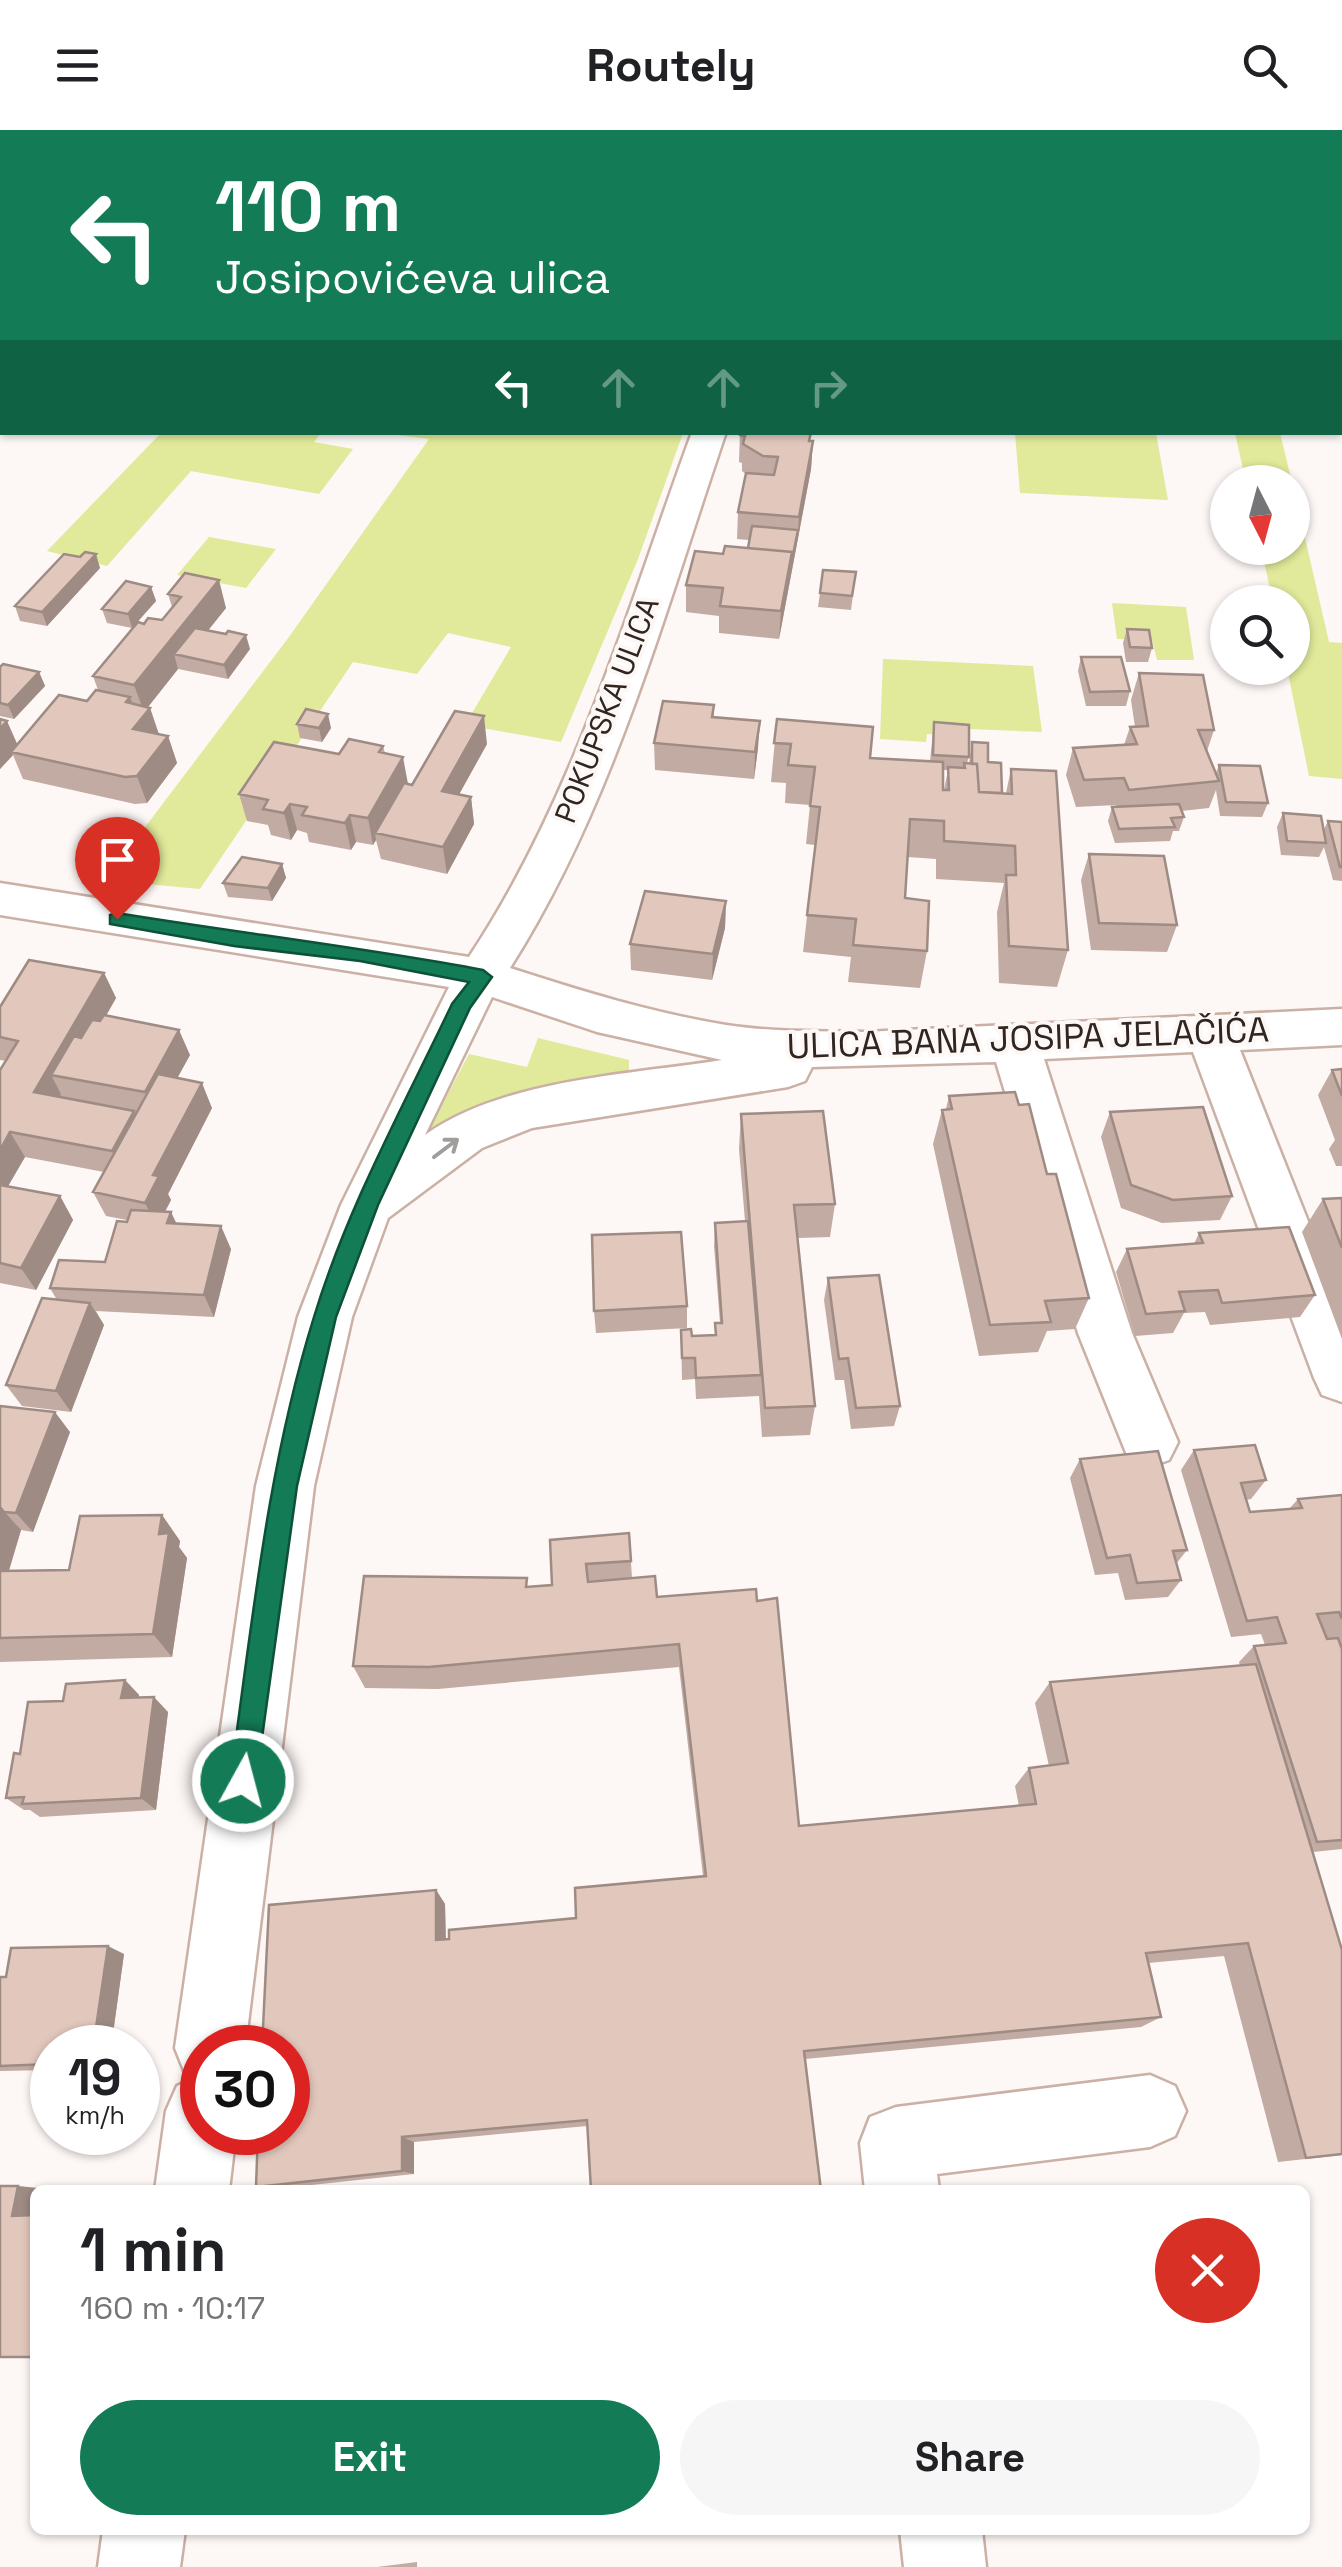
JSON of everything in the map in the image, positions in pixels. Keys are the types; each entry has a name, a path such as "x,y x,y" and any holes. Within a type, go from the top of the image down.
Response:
{"street":[{"name":"POKUPSKA ULICA","path":"213,2025 285,1486 325,1317 367,1205 462,1004 529,902 590,767 707,435"},
{"name":"ULICA BANA JOSIPA JELAČIĆA","path":"0,899 234,939 360,954 483,977 597,1014 728,1043 865,1050 1342,1027"},
{"path":"1209,1031 1342,1378"},
{"path":"1014,1042 1105,1332 1150,1442"},
{"path":"367,1205 464,1134 527,1110 749,1076 865,1050"},
{"path":"901,2185 896,2143 1150,2111"},
{"path":"193,2185 196,2155"},
{"path":"139,2567 143,2535"},
{"path":"942,2535 945,2567"}],"green space":[{"path":"159,435 319,435 314,442 353,449 319,494 191,471 107,566 47,551"},
{"path":"398,435 682,435 638,559 561,742 465,725 511,647 448,633 417,674 353,662 200,889 105,880 289,637 429,439"},
{"path":"1015,435 1156,435 1168,500 1020,493"},
{"path":"1235,435 1280,435 1288,465 1242,465"},
{"path":"209,537 276,549 246,588 177,575"},
{"path":"1310,560 1329,642 1342,643 1342,779 1309,776 1290,685 1310,685 1310,585 1269,585 1265,565 1310,565"},
{"path":"1112,603 1186,607 1194,660 1157,660 1152,640 1117,639"},
{"path":"883,659 1033,666 1042,732 969,729 967,736 927,734 926,742 880,739"},
{"path":"538,1038 629,1060 629,1077 507,1098 484,1105 441,1129 430,1127 469,1054 527,1067"}],"building":[{"path":"740,435 810,435 809,441 813,441 799,517 738,512 746,473 774,475 778,457 763,456 743,444 745,436"},
{"path":"752,526 798,530 791,565 792,552 748,548"},
{"path":"725,546 792,552 781,611 720,606 723,588 686,585 695,551 723,554"},
{"path":"85,552 96,554 42,612 15,606 64,554 80,557"},
{"path":"823,570 856,572 852,596 820,593"},
{"path":"185,573 219,580 134,685 93,676 138,622 144,624 148,618 162,620 181,597 168,594"},
{"path":"126,581 151,587 128,614 102,609"},
{"path":"195,628 246,635 224,665 174,654"},
{"path":"1127,629 1149,630 1152,648 1130,647"},
{"path":"1081,657 1121,657 1130,691 1090,692"},
{"path":"3,664 39,672 8,705 0,703"},
{"path":"1139,673 1203,675 1214,730 1198,730 1219,781 1129,790 1124,778 1084,780 1073,748 1137,744 1130,727 1148,726"},
{"path":"96,690 130,697 126,702 150,708 133,729 168,736 137,776 125,777 11,752 59,695 87,701"},
{"path":"663,701 714,705 712,717 760,721 755,752 654,743"},
{"path":"306,709 328,714 319,728 297,724"},
{"path":"455,711 484,716 442,791 471,797 443,847 375,833 404,783 412,785"},
{"path":"777,719 873,727 870,758 943,762 943,790 949,790 948,767 965,768 964,763 977,764 979,792 1012,794 1011,769 1056,771 1068,950 1009,946 1006,875 1016,875 1015,846 944,841 944,821 910,819 905,898 929,901 927,951 853,945 856,919 807,915 820,807 810,806 815,767 788,765 791,744 774,743"},
{"path":"934,722 969,725 969,757 933,755"},
{"path":"349,739 383,746 379,752 403,757 368,818 350,815 345,823 302,815 307,807 290,804 284,813 263,809 268,800 239,794 274,742 339,754"},
{"path":"972,742 988,743 988,762 1001,763 1002,793 979,792 977,764 972,764"},
{"path":"1219,765 1260,766 1268,803 1226,802"},
{"path":"1179,804 1184,817 1171,818 1175,827 1119,829 1112,807"},
{"path":"1283,813 1321,816 1326,843 1287,841"},
{"path":"1328,821 1342,822 1342,867 1340,867"},
{"path":"1089,854 1164,856 1177,925 1099,923"},
{"path":"242,857 282,864 268,888 223,883"},
{"path":"645,891 726,901 713,954 630,944"},
{"path":"29,960 104,973 34,1092 134,1111 112,1151 10,1132 0,1150 0,1070 18,1041 0,1037 0,1007"},
{"path":"104,1015 179,1030 145,1092 51,1075 74,1036 81,1038 92,1020 100,1021"},
{"path":"1342,1069 1342,1096 1332,1070"},
{"path":"158,1074 202,1083 153,1175 159,1176 145,1203 93,1192"},
{"path":"1015,1092 1019,1105 1029,1104 1047,1174 1056,1174 1089,1298 1045,1301 1051,1322 990,1325 942,1110 952,1109 949,1096"},
{"path":"1203,1107 1232,1196 1173,1200 1131,1185 1110,1112"},
{"path":"823,1111 835,1204 794,1205 815,1406 765,1408 741,1114"},
{"path":"0,1185 60,1196 21,1268 0,1263"},
{"path":"1342,1198 1342,1248 1323,1199"},
{"path":"131,1210 171,1212 167,1223 221,1226 204,1295 50,1288 59,1260 105,1262 117,1221 127,1222"},
{"path":"748,1221 761,1375 696,1378 695,1358 682,1358 681,1330 691,1329 692,1336 716,1335 715,1323 722,1323 715,1223"},
{"path":"1289,1227 1315,1295 1222,1303 1218,1290 1179,1292 1185,1311 1146,1314 1127,1249 1203,1243 1199,1233"},
{"path":"681,1232 687,1306 594,1311 592,1235"},
{"path":"879,1275 900,1406 856,1408 848,1358 839,1359 828,1278"},
{"path":"42,1298 90,1303 56,1391 6,1385"},
{"path":"0,1406 55,1412 16,1513 4,1512 0,1507"},
{"path":"1255,1445 1266,1480 1241,1483 1250,1512 1302,1508 1298,1499 1342,1495 1342,1619 1339,1612 1317,1614 1327,1639 1338,1638 1342,1649 1342,1840 1317,1842 1254,1646 1286,1643 1277,1617 1247,1621 1194,1450"},
{"path":"1158,1451 1187,1550 1173,1551 1181,1580 1137,1583 1130,1555 1107,1558 1080,1459"},
{"path":"162,1515 159,1534 169,1533 153,1634 0,1638 0,1571 69,1570 80,1516"},
{"path":"629,1533 631,1561 586,1564 588,1582 655,1576 657,1597 756,1589 757,1601 777,1598 799,1826 1036,1804 1029,1768 1068,1763 1050,1682 1256,1664 1342,1950 1342,2154 1306,2158 1248,1943 1146,1953 1161,2017 804,2051 820,2185 591,2185 587,2120 402,2137 402,2171 256,2185 257,2155 310,2155 310,2025 263,2025 269,1905 436,1890 436,1940 449,1939 449,1930 576,1918 575,1888 706,1876 679,1644 429,1667 353,1666 364,1576 527,1578 526,1587 552,1585 550,1540"},
{"path":"125,1680 121,1698 154,1697 141,1798 22,1804 24,1797 6,1798 14,1753 20,1754 28,1702 63,1701 66,1684"},
{"path":"108,1946 96,2025 30,2025 30,2065 0,2066 0,1977 6,1977 11,1948"},
{"path":"0,2186 18,2186 12,2216 30,2215 30,2357 0,2357"}],"route":[{"path":"117,919 234,939 360,954 483,977 462,1004 367,1205 325,1317 285,1486 243,1781"}]}
